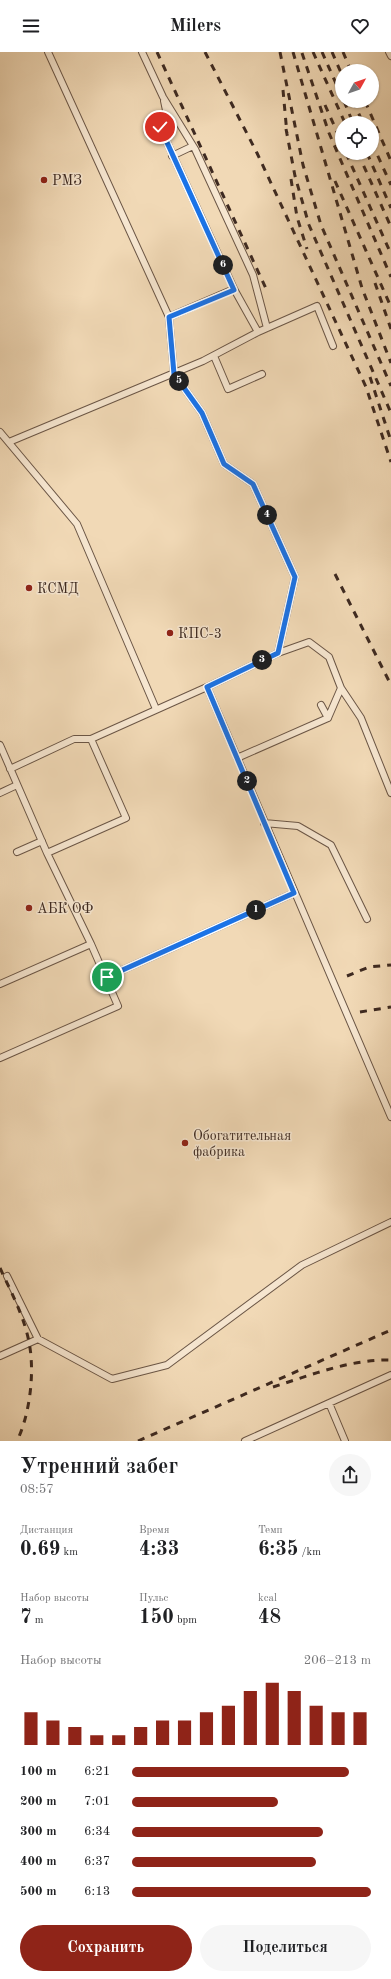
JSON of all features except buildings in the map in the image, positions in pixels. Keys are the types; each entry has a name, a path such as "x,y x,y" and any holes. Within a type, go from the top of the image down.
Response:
{"lane":[{"path":"48,52 169,317 174,374 202,413 224,464 253,484 295,577 278,653"},
{"path":"142,52 163,97 193,146 253,275 267,328"},
{"path":"389,52 391,56"},
{"path":"163,97 168,120 160,127 234,290 258,332"},
{"path":"172,156 193,146"},
{"path":"169,317 234,290"},
{"path":"9,442 174,374 214,356 258,332 317,306 333,346"},
{"path":"214,356 228,389 262,374"},
{"path":"0,432 77,524 156,709"},
{"path":"10,769 74,739 91,739 207,687 278,653 309,642 329,657 341,688 361,718 391,793"},
{"path":"207,687 391,1118"},
{"path":"237,758 328,718 341,688"},
{"path":"321,705 328,718"},
{"path":"47,853 126,818 91,739"},
{"path":"0,745 47,853 107,977 118,1006 0,1058"},
{"path":"0,793 17,785"},
{"path":"264,823 298,826 331,845 367,919"},
{"path":"17,852 42,841"},
{"path":"107,977 294,893"},
{"path":"0,984 91,944"},
{"path":"7,1276 38,1339 112,1379 167,1365 302,1265 391,1222"},
{"path":"0,1356 38,1339"},
{"path":"245,1441 391,1375"},
{"path":"329,1403 345,1441"}],"railway":[{"path":"157,52 268,293"},
{"path":"205,52 257,153 366,387 391,462"},
{"path":"280,52 303,165 321,225 391,386"},
{"path":"293,52 362,288 391,363"},
{"path":"313,52 342,116"},
{"path":"322,52 335,81"},
{"path":"332,52 337,64"},
{"path":"343,52 348,64"},
{"path":"302,53 329,133 391,277"},
{"path":"283,90 287,134"},
{"path":"325,105 335,127"},
{"path":"347,108 350,116"},
{"path":"356,108 360,116"},
{"path":"368,108 391,161"},
{"path":"286,129 295,176 309,225 391,413"},
{"path":"379,158 391,185"},
{"path":"349,160 391,254"},
{"path":"361,160 391,227"},
{"path":"370,160 391,208"},
{"path":"291,179 297,217 307,249"},
{"path":"335,181 391,307"},
{"path":"375,283 391,329"},
{"path":"370,377 390,438"},
{"path":"335,574 391,685"},
{"path":"347,976 369,967 391,965"},
{"path":"360,1012 391,1007"},
{"path":"0,1268 24,1323 31,1354 31,1379 28,1406 17,1441"},
{"path":"138,1441 391,1330"},
{"path":"273,1387 346,1365 376,1360 391,1360"}],"place":[{"name":"РМЗ","path":"44,180"},
{"name":"КСМД","path":"29,588"},
{"name":"КПС-3","path":"170,633"},
{"name":"АБК ОФ","path":"29,908"},
{"name":"Обогатительная фабрика","path":"185,1143"}],"route":[{"path":"107,977 294,893 207,687 278,653 286,609 295,577 253,484 224,464 202,413 174,374 169,317 234,290 160,127"}]}
